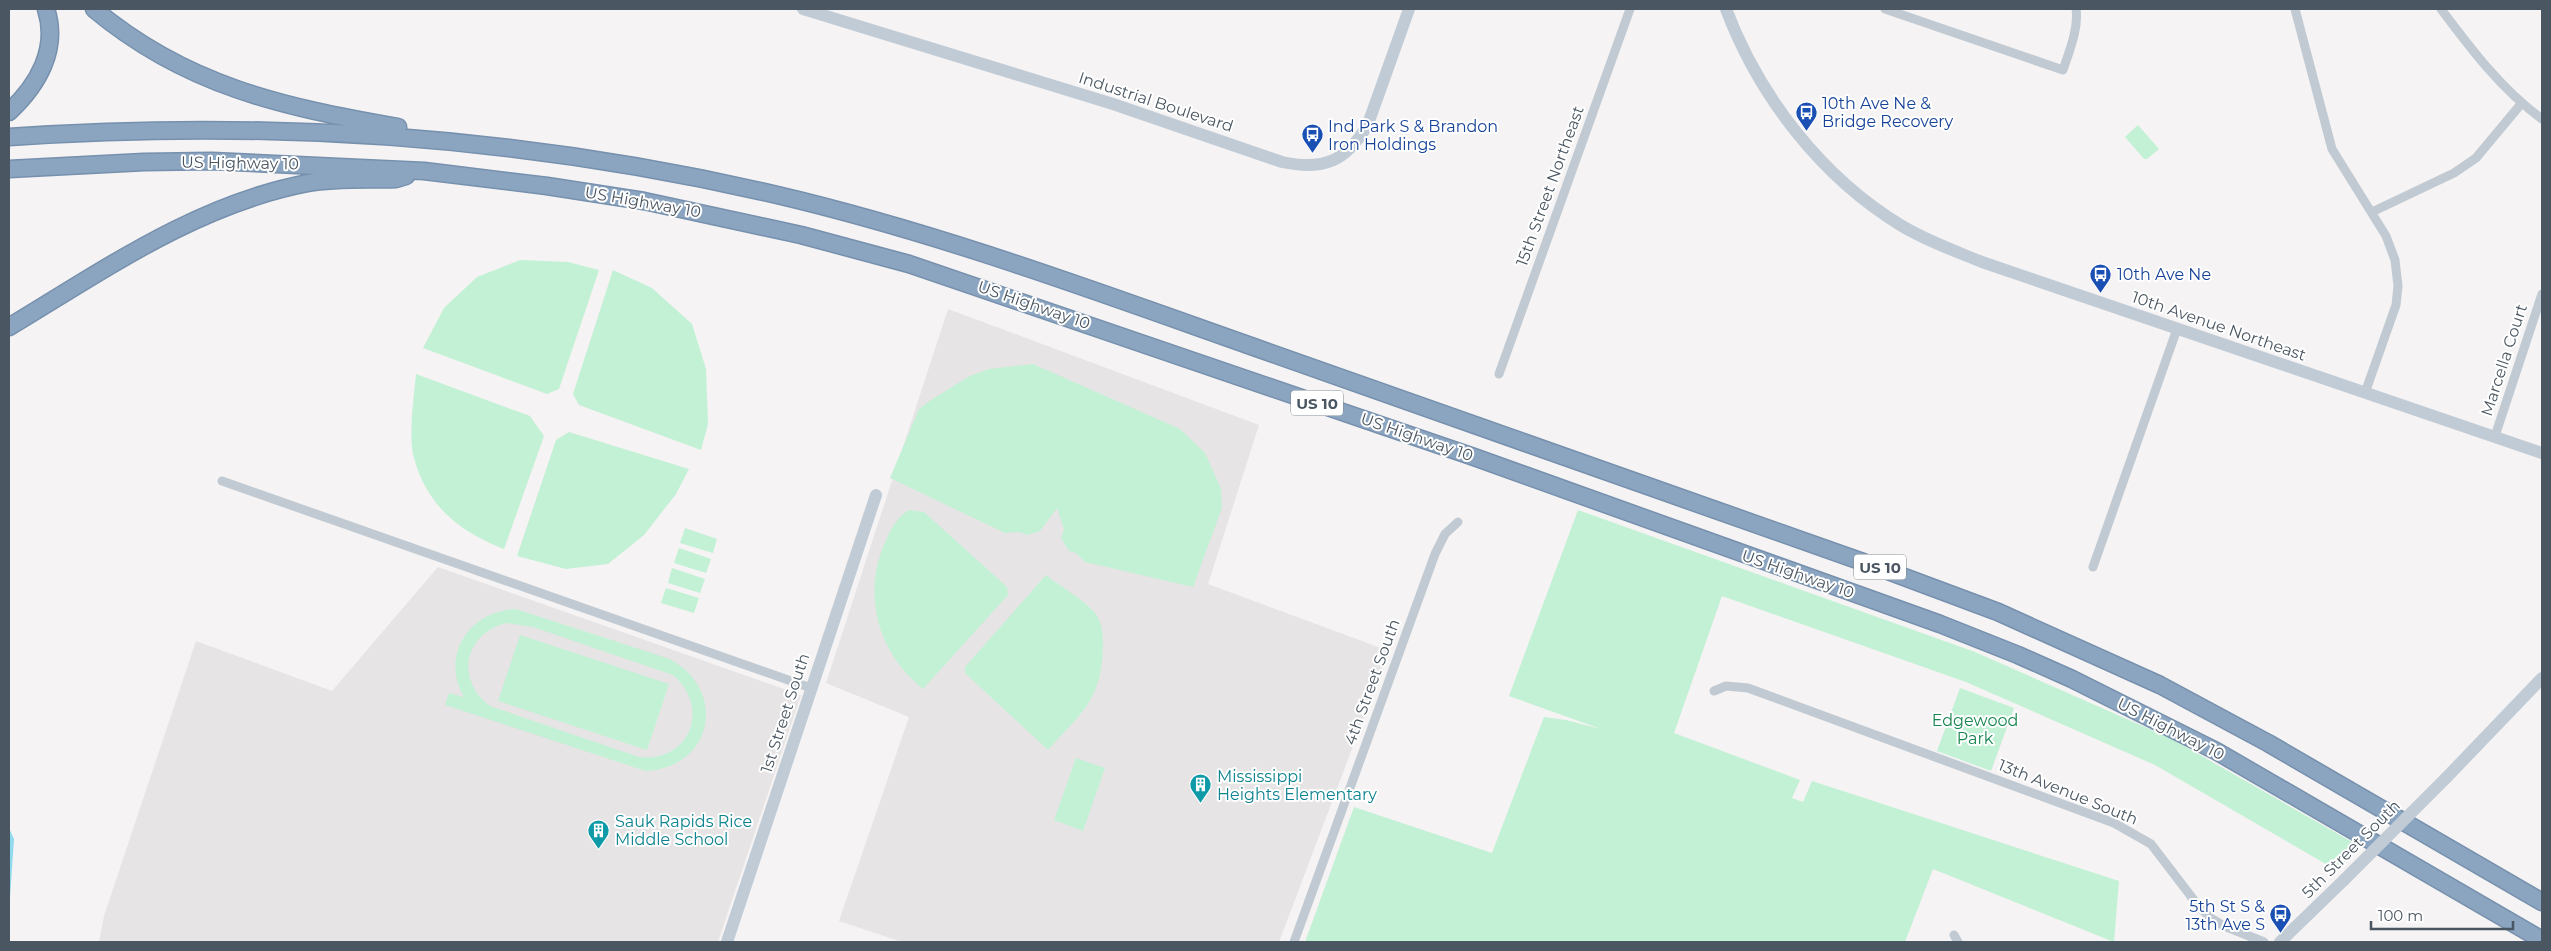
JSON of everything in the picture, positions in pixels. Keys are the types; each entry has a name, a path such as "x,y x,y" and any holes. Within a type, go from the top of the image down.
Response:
{"highway":[{"path":"9,112 24,98 48,57 50,32 46,9"},
{"path":"94,9 124,34 140,44 173,63 223,86 277,103 332,116 504,146"},
{"name":"US Highway 10","path":"9,137 151,130 282,129 504,146 682,175 774,194 843,212 1021,265 1880,568 1998,612 2104,658 2168,689 2268,743 2459,852"},
{"name":"US Highway 10","path":"9,169 144,162 212,161 424,171 547,186 636,200 751,223 854,248 974,284 1474,456 1940,624 2027,659 2096,690 2216,751 2542,940"},
{"path":"9,327 152,241 206,214 251,196 310,183 396,179 424,171"},
{"path":"2459,852 2542,894"},
{"name":"US 10","path":"2459,852 2542,902"},
{"path":"2422,869 2525,942"}],"street":[{"name":"Industrial Boulevard","path":"803,9 1113,104 1282,162 1299,165 1316,165 1333,161 1346,153 1360,138 1368,124 1409,9"},
{"name":"15th Street Northeast","path":"1499,374 1630,9"},
{"name":"10th Avenue Northeast","path":"1726,9 1737,38 1754,71 1792,128 1824,164 1877,208 1909,229 1960,254 2542,453"},
{"path":"1885,9 2063,70 2072,42 2077,15 2076,9"},
{"path":"2295,9 2332,149 2386,236 2395,260 2398,286 2396,305 2365,393"},
{"path":"2441,9 2481,62 2521,104 2542,119"},
{"path":"2372,212 2454,173 2476,158 2521,104"},
{"name":"Marcella Court","path":"2495,436 2542,294"},
{"path":"2093,567 2177,329"},
{"path":"222,481 811,688"},
{"name":"1st Street South","path":"727,942 876,495"},
{"name":"4th Street South","path":"1294,942 1435,554 1445,534 1458,522"},
{"name":"5th Street South","path":"2280,942 2446,778 2542,678"},
{"name":"13th Avenue South","path":"1714,691 1726,686 1748,688 2114,823 2151,844 2200,908 2212,919 2224,926 2264,942"}],"shaded area":[{"path":"948,309 1259,425 1208,584 1389,651 1279,942 902,942 839,921 909,717 826,683"},
{"path":"438,567 801,695 718,942 99,942 104,916 196,641 332,691"}],"green space":[{"path":"2138,125 2159,149 2147,159 2144,159 2125,137"},
{"path":"520,260 568,262 599,270 559,389 547,394 423,348 444,308 477,277"},
{"path":"613,270 652,288 692,324 706,369 708,424 701,450 579,405 573,394"},
{"path":"1033,364 1180,429 1205,453 1221,489 1222,508 1193,587 1085,562 1076,553 1069,551 1061,538 1064,530 1057,508 1040,531 1027,535 1019,532 1005,533 890,478 919,409 968,377 989,369"},
{"path":"416,374 530,416 544,436 504,549 473,534 460,525 447,515 427,490 414,458 411,439"},
{"path":"569,432 689,469 676,494 644,535 608,564 566,569 517,556 556,440"},
{"path":"909,510 924,512 1007,587 1008,595 923,689 907,674 885,640 878,621 875,601 875,581 879,560 886,540 898,519"},
{"path":"1578,510 1975,652 2172,739 2359,846 2338,871 2155,765 1966,682 1722,596 1674,733 1800,780 1792,798 1803,802 1812,781 2119,881 2114,942 1933,869 1905,942 1305,942 1354,807 1492,853 1544,717 1566,720 1601,729 1509,696"},
{"path":"685,528 717,539 713,553 680,543"},
{"path":"679,548 711,559 706,573 674,563"},
{"path":"672,568 705,579 700,593 668,583"},
{"path":"1046,575 1095,613 1101,624 1103,645 1099,679 1088,704 1048,750 965,673 965,667"},
{"path":"666,588 699,598 694,613 661,603"},
{"path":"516,609 670,659 688,673 700,689 706,707 705,726 698,742 686,756 669,766 646,771 445,705 449,693 464,697 457,681 455,666 463,638 485,618 499,612","holes":["506,623 533,627 673,675 685,688 691,702 692,717 689,730 682,742 671,751 657,757 639,757 490,706 479,695 472,684 469,659 473,647 481,637 492,629"]},
{"path":"520,635 669,684 647,750 498,701"},
{"name":"Edgewood Park","path":"1960,688 2014,708 1991,771 1937,751"},
{"path":"1076,758 1105,768 1083,831 1054,820"}],"water":[{"path":"9,828 14,839 9,913"}],"place":[{"name":"10th Ave Ne & Bridge Recovery","path":"1806,131"},
{"name":"Ind Park S & Brandon Iron Holdings","path":"1312,154"},
{"name":"10th Ave Ne","path":"2101,293"},
{"name":"Mississippi Heights Elementary","path":"1201,804"},
{"name":"Sauk Rapids Rice Middle School","path":"599,849"},
{"name":"5th St S & 13th Ave S","path":"2281,934"}]}
